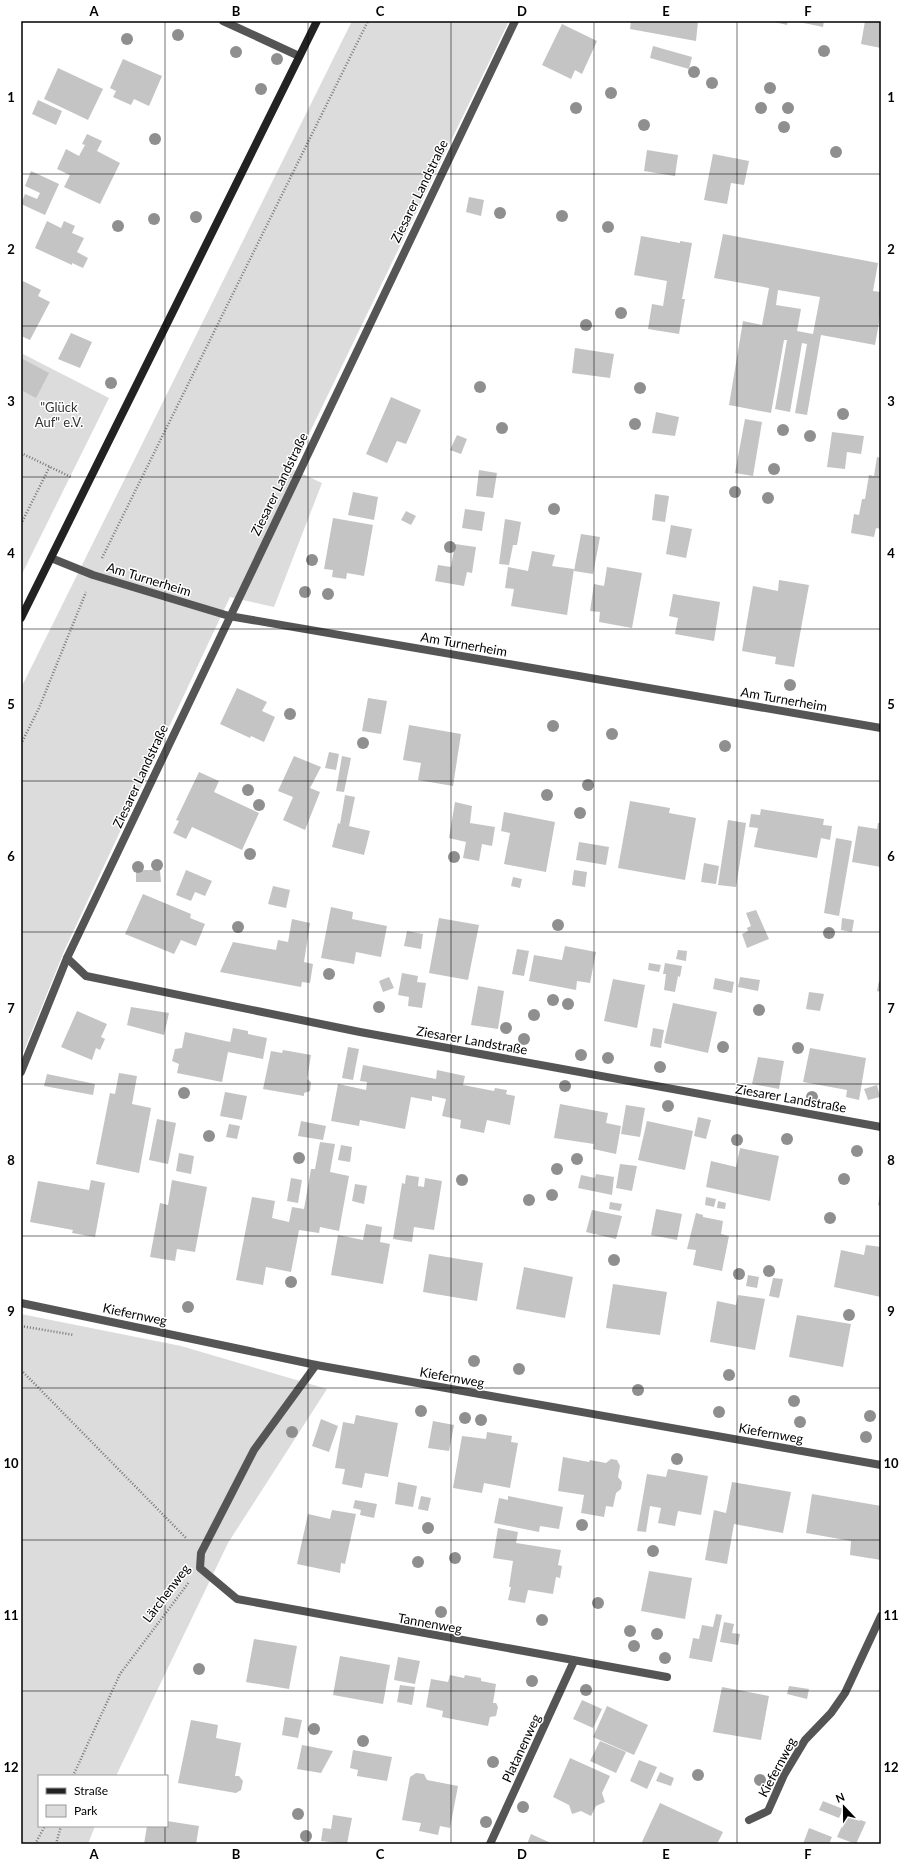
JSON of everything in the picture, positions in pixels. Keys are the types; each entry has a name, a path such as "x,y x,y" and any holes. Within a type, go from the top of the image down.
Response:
{"main road":[{"path":"21,618 316,21"}],"street":[{"path":"223,21 299,56"},
{"name":"Ziesarer Landstraße","path":"21,1072 67,958 229,616 515,21"},
{"name":"Am Turnerheim","path":"51,558 93,575 229,616 881,728"},
{"name":"Ziesarer Landstraße","path":"67,958 86,976 360,1032 881,1127"},
{"name":"Kiefernweg","path":"21,1303 316,1365 881,1465"},
{"name":"Lärchenweg","path":"200,1568 201,1554 254,1450 316,1365"},
{"name":"Tannenweg","path":"200,1568 237,1599 667,1677"},
{"name":"Kiefernweg","path":"749,1820 768,1811 784,1775 805,1740 831,1713 846,1694 881,1616"},
{"name":"Platanenweg","path":"490,1844 574,1661"}],"path":[{"path":"21,744 39,708 93,575 368,21"},
{"path":"21,453 58,470"},
{"path":"21,524 50,466"},
{"path":"21,1370 201,1554"},
{"name":"Lärchenweg","path":"73,1775 120,1674 200,1568"},
{"path":"35,1844 44,1827"},
{"path":"56,1844 61,1827"}],"green space":[{"path":"352,21 509,21 292,469 322,483 274,607 230,597 65,949 21,1058 21,688"},
{"name":"\"Glück Auf\" e.V.","path":"21,353 109,398 21,576"},
{"path":"21,1314 181,1346 327,1389 228,1543 116,1775 38,1775 38,1827 95,1827 88,1844 21,1844"}],"building":[{"path":"631,21 698,21 696,41 630,29"},
{"path":"770,21 788,21 787,25"},
{"path":"794,21 824,21 823,27"},
{"path":"865,21 881,21 881,48 861,44"},
{"path":"562,24 597,41 582,74 575,70 571,79 542,65"},
{"path":"653,46 692,57 689,69 650,58"},
{"path":"123,59 162,76 149,106 134,99 131,105 113,97 116,91 110,88"},
{"path":"58,68 103,89 88,120 44,99"},
{"path":"38,100 62,111 56,125 32,114"},
{"path":"87,134 102,141 97,151 120,163 100,204 64,187 70,175 57,169 66,149 79,156 85,145 82,144"},
{"path":"647,150 678,155 675,176 644,171"},
{"path":"713,154 749,161 744,185 731,183 727,204 704,200"},
{"path":"31,171 59,184 45,215 21,204 25,194 37,199 40,193 25,186"},
{"path":"469,197 484,200 481,216 466,212"},
{"path":"47,221 61,228 64,221 75,226 72,233 84,238 77,252 88,258 83,268 72,263 72,265 35,248"},
{"path":"723,234 878,263 873,291 881,292 881,311 875,345 821,335 807,415 795,413 807,344 802,343 790,412 775,409 787,340 784,340 771,413 729,405 743,321 762,325 769,288 714,278","holes":["778,290 820,297 813,334 797,331 801,309 776,305"]},
{"path":"641,236 680,243 680,241 692,243 682,299 685,299 679,334 648,329 652,304 663,306 667,281 634,275"},
{"path":"23,281 41,290 38,296 50,302 30,340 21,336 21,285"},
{"path":"71,333 92,342 80,368 58,359"},
{"path":"575,348 614,354 610,378 572,373"},
{"path":"21,358 49,373 36,398 21,390"},
{"path":"391,397 421,410 406,444 397,441 387,463 366,454"},
{"path":"656,412 679,417 675,436 652,433"},
{"path":"745,419 762,422 753,476 735,473"},
{"path":"832,432 864,436 861,454 847,452 845,469 827,467"},
{"path":"457,435 467,439 461,454 450,450"},
{"path":"877,457 881,458 881,529 876,528 874,537 851,533 854,514 859,515 862,499 865,499 869,475 874,476"},
{"path":"479,470 497,473 493,498 476,496"},
{"path":"353,492 378,497 374,520 348,515"},
{"path":"655,494 669,496 665,522 652,520"},
{"path":"465,509 485,512 482,531 462,528"},
{"path":"406,511 416,516 411,525 401,520"},
{"path":"333,518 373,525 364,576 347,573 346,579 332,577 333,570 324,569"},
{"path":"505,519 521,522 517,545 513,545 509,565 499,564"},
{"path":"671,525 692,529 686,558 666,554"},
{"path":"581,534 600,537 593,574 574,571"},
{"path":"455,544 476,547 472,573 467,572 464,586 435,581 438,565 451,567"},
{"path":"532,551 555,555 552,566 574,569 567,615 511,606 514,589 505,588 508,567 528,571"},
{"path":"607,567 642,573 632,628 599,622 600,612 590,611 594,584 604,586"},
{"path":"779,580 809,585 794,667 775,664 776,657 742,651 753,586 778,591"},
{"path":"673,594 720,602 714,641 675,634 678,618 669,616"},
{"path":"237,688 267,702 262,711 275,717 264,742 251,736 250,738 220,724"},
{"path":"368,698 387,701 381,734 362,731"},
{"path":"409,725 461,734 453,786 418,780 421,763 403,760"},
{"path":"329,752 339,754 336,770 325,768"},
{"path":"294,756 321,767 310,788 320,792 305,830 283,820 293,797 278,791"},
{"path":"342,756 351,758 344,792 336,791"},
{"path":"199,772 219,781 214,792 259,813 242,850 192,827 186,839 173,833 179,821 176,820"},
{"path":"345,795 355,797 349,826 370,831 364,855 332,847 338,823 340,824"},
{"path":"630,801 670,808 669,813 696,818 685,880 618,868"},
{"path":"455,802 472,806 470,823 495,827 492,846 482,844 479,861 463,858 466,842 449,838"},
{"path":"761,809 824,819 823,825 832,826 830,840 821,838 817,858 754,847 758,828 749,827 751,814 760,815"},
{"path":"504,812 555,822 546,872 504,864 510,833 501,831"},
{"path":"728,820 746,823 736,887 718,885"},
{"path":"878,823 881,823 881,867 852,862 858,826 877,829"},
{"path":"836,838 852,841 839,916 824,913"},
{"path":"579,842 609,847 606,865 576,860"},
{"path":"704,863 719,866 716,884 701,882"},
{"path":"136,870 160,870 161,882 136,882"},
{"path":"186,870 212,881 205,896 195,892 191,901 176,895"},
{"path":"574,870 587,872 585,887 572,885"},
{"path":"513,877 522,879 520,888 511,886"},
{"path":"273,886 290,890 286,908 268,904"},
{"path":"143,894 191,914 190,918 205,924 196,946 181,940 174,954 125,934"},
{"path":"331,907 353,912 352,919 387,926 381,957 356,952 354,964 321,958"},
{"path":"756,910 769,939 747,948 742,934 748,931 747,928 751,926 746,913"},
{"path":"439,918 479,925 468,980 429,973"},
{"path":"842,918 854,920 852,932 841,930"},
{"path":"292,919 310,923 304,962 313,964 310,983 302,982 301,987 220,972 233,942 276,950 278,940 288,942"},
{"path":"407,931 423,934 421,949 404,946"},
{"path":"565,946 596,952 590,983 577,981 576,990 529,981 534,955 562,960"},
{"path":"517,949 529,951 524,976 512,974"},
{"path":"678,950 687,951 686,961 676,959"},
{"path":"649,963 661,965 659,972 648,970"},
{"path":"665,963 682,966 680,977 678,976 675,992 664,990 666,974 663,974"},
{"path":"402,973 418,976 417,982 426,983 422,1008 408,1006 409,997 398,995"},
{"path":"389,977 394,988 383,992 379,981"},
{"path":"740,977 760,980 758,991 738,987"},
{"path":"715,978 734,982 732,993 713,989"},
{"path":"613,979 645,985 637,1028 604,1021"},
{"path":"879,981 881,982 881,992 877,991"},
{"path":"478,986 504,991 498,1029 471,1025"},
{"path":"809,992 824,994 820,1011 806,1009"},
{"path":"673,1003 717,1012 708,1053 664,1043"},
{"path":"131,1007 169,1013 164,1035 127,1025"},
{"path":"77,1011 107,1024 101,1037 105,1039 100,1050 96,1048 92,1060 61,1047"},
{"path":"233,1028 248,1031 248,1034 267,1038 263,1059 228,1052 222,1082 177,1073 179,1064 172,1061 175,1049 182,1048 185,1032 230,1042"},
{"path":"653,1028 664,1030 661,1048 650,1046"},
{"path":"348,1047 359,1049 353,1080 342,1078"},
{"path":"810,1048 866,1058 859,1100 846,1097 847,1090 803,1082"},
{"path":"283,1050 311,1055 307,1079 311,1082 310,1091 304,1093 304,1096 263,1089 271,1051 282,1053"},
{"path":"758,1057 784,1061 779,1089 752,1084"},
{"path":"363,1065 436,1079 437,1070 465,1076 463,1085 494,1091 495,1088 507,1090 506,1094 515,1096 510,1125 487,1120 484,1133 460,1128 461,1120 442,1116 446,1099 432,1096 432,1101 411,1097 405,1129 360,1120 359,1126 331,1121 338,1084 366,1090 367,1082 360,1081"},
{"path":"119,1073 137,1076 132,1104 151,1108 139,1173 96,1164 110,1093 115,1094"},
{"path":"47,1074 95,1084 93,1095 44,1086"},
{"path":"877,1085 880,1097 868,1100 864,1089"},
{"path":"225,1092 247,1096 242,1120 220,1116"},
{"path":"560,1104 608,1113 606,1123 621,1126 616,1154 593,1149 594,1144 554,1138"},
{"path":"626,1105 645,1108 640,1137 621,1134"},
{"path":"698,1117 711,1120 706,1139 694,1136"},
{"path":"157,1119 176,1123 168,1164 149,1160"},
{"path":"301,1121 326,1126 323,1140 298,1136"},
{"path":"647,1121 693,1131 685,1170 638,1160"},
{"path":"229,1124 240,1126 237,1139 226,1137"},
{"path":"320,1142 335,1144 330,1172 349,1176 339,1231 320,1227 319,1233 299,1230 291,1272 266,1267 263,1285 236,1280 252,1197 275,1201 272,1218 289,1222 292,1207 304,1209 311,1169 315,1169"},
{"path":"341,1145 352,1147 350,1162 338,1160"},
{"path":"740,1148 779,1156 770,1201 706,1187 711,1161 736,1167"},
{"path":"179,1153 194,1156 191,1174 176,1171"},
{"path":"620,1164 637,1166 632,1191 616,1188"},
{"path":"596,1174 614,1177 612,1195 578,1188 581,1175 595,1178"},
{"path":"406,1175 419,1177 418,1186 424,1187 425,1178 442,1181 434,1230 414,1227 412,1242 393,1239 402,1183 405,1184"},
{"path":"291,1178 302,1180 298,1203 287,1201"},
{"path":"91,1180 105,1183 95,1237 72,1233 73,1230 30,1222 38,1181 89,1190"},
{"path":"172,1180 207,1187 195,1252 177,1249 175,1261 150,1257 160,1203 168,1205"},
{"path":"355,1184 367,1186 364,1204 352,1201"},
{"path":"881,1195 881,1206 878,1205"},
{"path":"706,1197 716,1199 714,1207 705,1205"},
{"path":"718,1201 726,1203 725,1209 717,1208"},
{"path":"610,1202 622,1204 620,1211 609,1209"},
{"path":"656,1209 682,1214 677,1240 651,1235"},
{"path":"592,1210 622,1216 616,1239 586,1232"},
{"path":"696,1213 703,1215 703,1217 723,1221 721,1234 729,1236 722,1271 693,1265 696,1250 687,1249"},
{"path":"366,1224 382,1227 380,1242 390,1244 383,1284 331,1275 338,1235 363,1240"},
{"path":"866,1245 881,1247 881,1297 834,1287 841,1250 864,1255"},
{"path":"429,1254 483,1263 477,1301 423,1292"},
{"path":"524,1267 573,1277 565,1318 516,1309"},
{"path":"748,1275 759,1277 757,1288 746,1286"},
{"path":"773,1278 783,1279 779,1298 769,1296"},
{"path":"613,1284 667,1292 660,1335 606,1328"},
{"path":"738,1295 765,1299 755,1350 710,1342 717,1301 736,1305"},
{"path":"797,1315 851,1324 843,1367 789,1357"},
{"path":"356,1415 398,1423 388,1477 365,1473 362,1488 342,1484 345,1469 335,1468 343,1422 354,1424"},
{"path":"321,1419 338,1426 329,1452 312,1446"},
{"path":"433,1421 454,1425 449,1451 428,1448"},
{"path":"487,1432 512,1436 511,1442 518,1443 510,1488 484,1483 482,1493 453,1488 462,1436 486,1439"},
{"path":"563,1457 589,1462 590,1460 606,1463 611,1459 617,1460 620,1466 618,1477 622,1482 621,1489 616,1493 613,1507 606,1506 604,1517 581,1513 584,1495 558,1491"},
{"path":"668,1469 708,1476 701,1515 678,1511 675,1526 658,1523 661,1508 650,1506 646,1532 637,1531 647,1474 666,1477"},
{"path":"398,1482 417,1486 413,1507 395,1504"},
{"path":"732,1482 791,1492 783,1533 734,1524 727,1564 705,1560 714,1510 726,1513"},
{"path":"812,1494 881,1506 881,1560 850,1555 851,1541 806,1533"},
{"path":"421,1496 431,1498 428,1511 418,1509"},
{"path":"508,1496 563,1507 559,1529 540,1526 539,1532 494,1523 499,1498 508,1500"},
{"path":"355,1500 377,1504 374,1518 360,1515 361,1510 353,1508"},
{"path":"332,1510 356,1514 345,1564 341,1563 340,1573 297,1564 308,1514 330,1519"},
{"path":"498,1528 518,1532 516,1543 561,1550 558,1565 562,1566 560,1578 556,1577 553,1594 528,1590 525,1603 508,1600 511,1587 509,1587 513,1561 493,1558"},
{"path":"649,1571 692,1578 685,1619 641,1611"},
{"path":"716,1614 722,1615 712,1662 689,1658 693,1638 699,1639 702,1625 713,1627"},
{"path":"724,1622 734,1624 732,1633 740,1634 738,1645 720,1642"},
{"path":"254,1639 297,1646 289,1689 246,1682"},
{"path":"340,1656 390,1665 383,1704 333,1695"},
{"path":"398,1657 420,1661 415,1684 394,1680"},
{"path":"450,1675 464,1678 465,1675 481,1678 481,1681 496,1684 493,1703 496,1703 498,1707 496,1716 490,1717 488,1726 442,1717 443,1711 426,1707 431,1679 448,1682"},
{"path":"400,1685 415,1687 412,1705 397,1702"},
{"path":"789,1686 809,1689 807,1699 787,1694"},
{"path":"722,1687 769,1696 761,1740 713,1732"},
{"path":"582,1700 602,1709 593,1728 573,1719"},
{"path":"607,1706 648,1725 634,1755 593,1737"},
{"path":"285,1717 302,1720 298,1738 282,1735"},
{"path":"191,1720 218,1725 216,1738 241,1743 235,1776 239,1776 243,1781 241,1790 236,1793 178,1783"},
{"path":"600,1741 626,1752 616,1773 590,1761"},
{"path":"302,1745 333,1751 321,1773 297,1769"},
{"path":"353,1750 392,1757 387,1781 357,1776 358,1770 350,1768"},
{"path":"570,1758 610,1776 602,1793 605,1802 596,1806 591,1816 581,1811 572,1814 569,1805 553,1797"},
{"path":"639,1760 657,1767 647,1789 630,1781"},
{"path":"660,1772 674,1778 671,1786 656,1781"},
{"path":"416,1773 424,1774 427,1780 458,1786 450,1828 440,1826 438,1835 419,1831 421,1823 402,1820 410,1777"},
{"path":"823,1801 843,1809 839,1818 819,1810"},
{"path":"660,1803 723,1832 717,1844 641,1844"},
{"path":"333,1815 352,1818 347,1844 321,1841 323,1828 331,1829"},
{"path":"847,1815 866,1822 856,1844 837,1837"},
{"path":"168,1821 199,1826 196,1844 144,1844 147,1827 168,1827"},
{"path":"809,1828 832,1837 829,1844 803,1844"},
{"path":"531,1834 553,1844 527,1844"}]}
